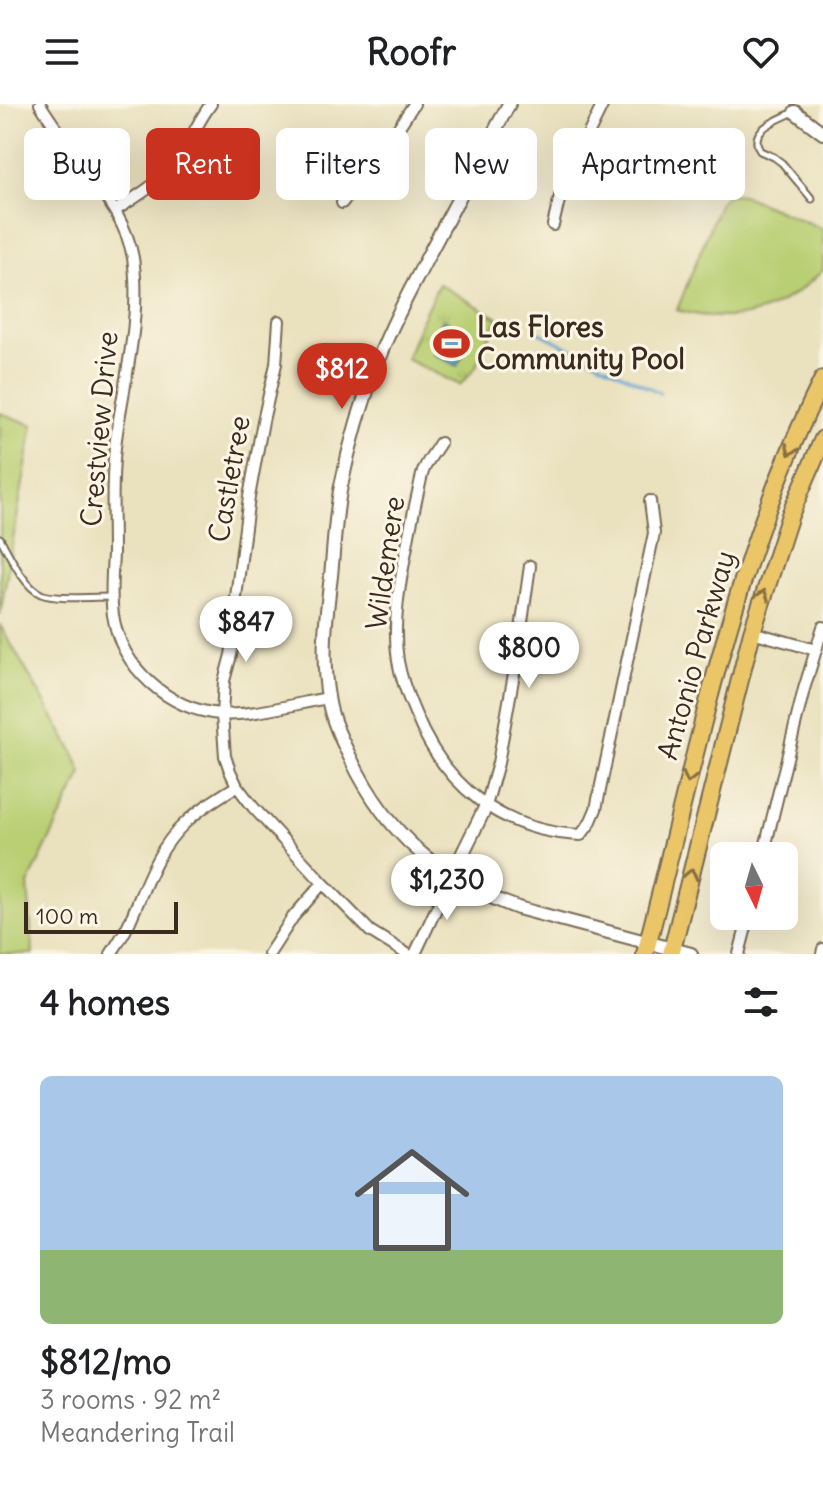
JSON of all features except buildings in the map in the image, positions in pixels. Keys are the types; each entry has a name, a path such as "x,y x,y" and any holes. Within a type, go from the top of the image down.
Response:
{"main road":[{"name":"Antonio Parkway","path":"646,948 732,612 766,511 823,379"},
{"name":"Antonio Parkway","path":"672,952 752,632 790,515 818,465 823,439"}],"street":[{"name":"Crestview Drive","path":"40,104 116,210 132,256 131,351 113,472 113,616 125,650 139,672 157,690 178,703 204,712 240,714 328,698"},
{"path":"116,210 168,172 211,104"},
{"path":"342,203 385,148 414,104"},
{"path":"509,104 403,305 379,355 361,412 341,488 326,618 328,698 336,728 370,795 397,830 435,866 494,900 646,948 691,954"},
{"path":"553,225 562,188 603,104"},
{"path":"794,108 823,133"},
{"name":"Castletree","path":"279,321 276,364 249,497 236,597 235,631 224,681 222,715 225,756 237,786 253,807 370,931 407,954"},
{"name":"Wildemere","path":"440,443 423,470 410,524 396,626 398,661 408,696 438,759 460,785 486,806 531,827 581,835 596,809 645,585 654,533 650,501"},
{"path":"415,954 486,806 509,703 530,566"},
{"path":"766,842 804,689 823,627"},
{"path":"752,632 816,650"},
{"path":"111,954 129,925 147,878 167,843 185,822 237,786"},
{"path":"269,954 293,917 323,883"},
{"path":"739,954 745,930"}],"lane":[{"path":"794,108 764,127 758,134 756,145 760,151 782,163 812,199"},
{"path":"0,538 30,586 41,594 112,597"}],"green space":[{"path":"745,196 823,229 823,270 790,297 756,313 719,317 677,310 720,202 745,200"},
{"path":"439,284 498,318 475,368 460,385 406,359"},
{"path":"0,413 33,425 0,615"},
{"path":"0,625 74,753 82,773 28,884 33,954 0,954"}],"water":[{"name":"Las Flores Community Pool","path":"443,319 468,331 458,350 464,353 457,366 433,354 443,335 436,331"}],"waterway":[{"path":"536,331 660,393"}],"place":[{"name":"Las Flores Community Pool","path":"451,343"}]}
